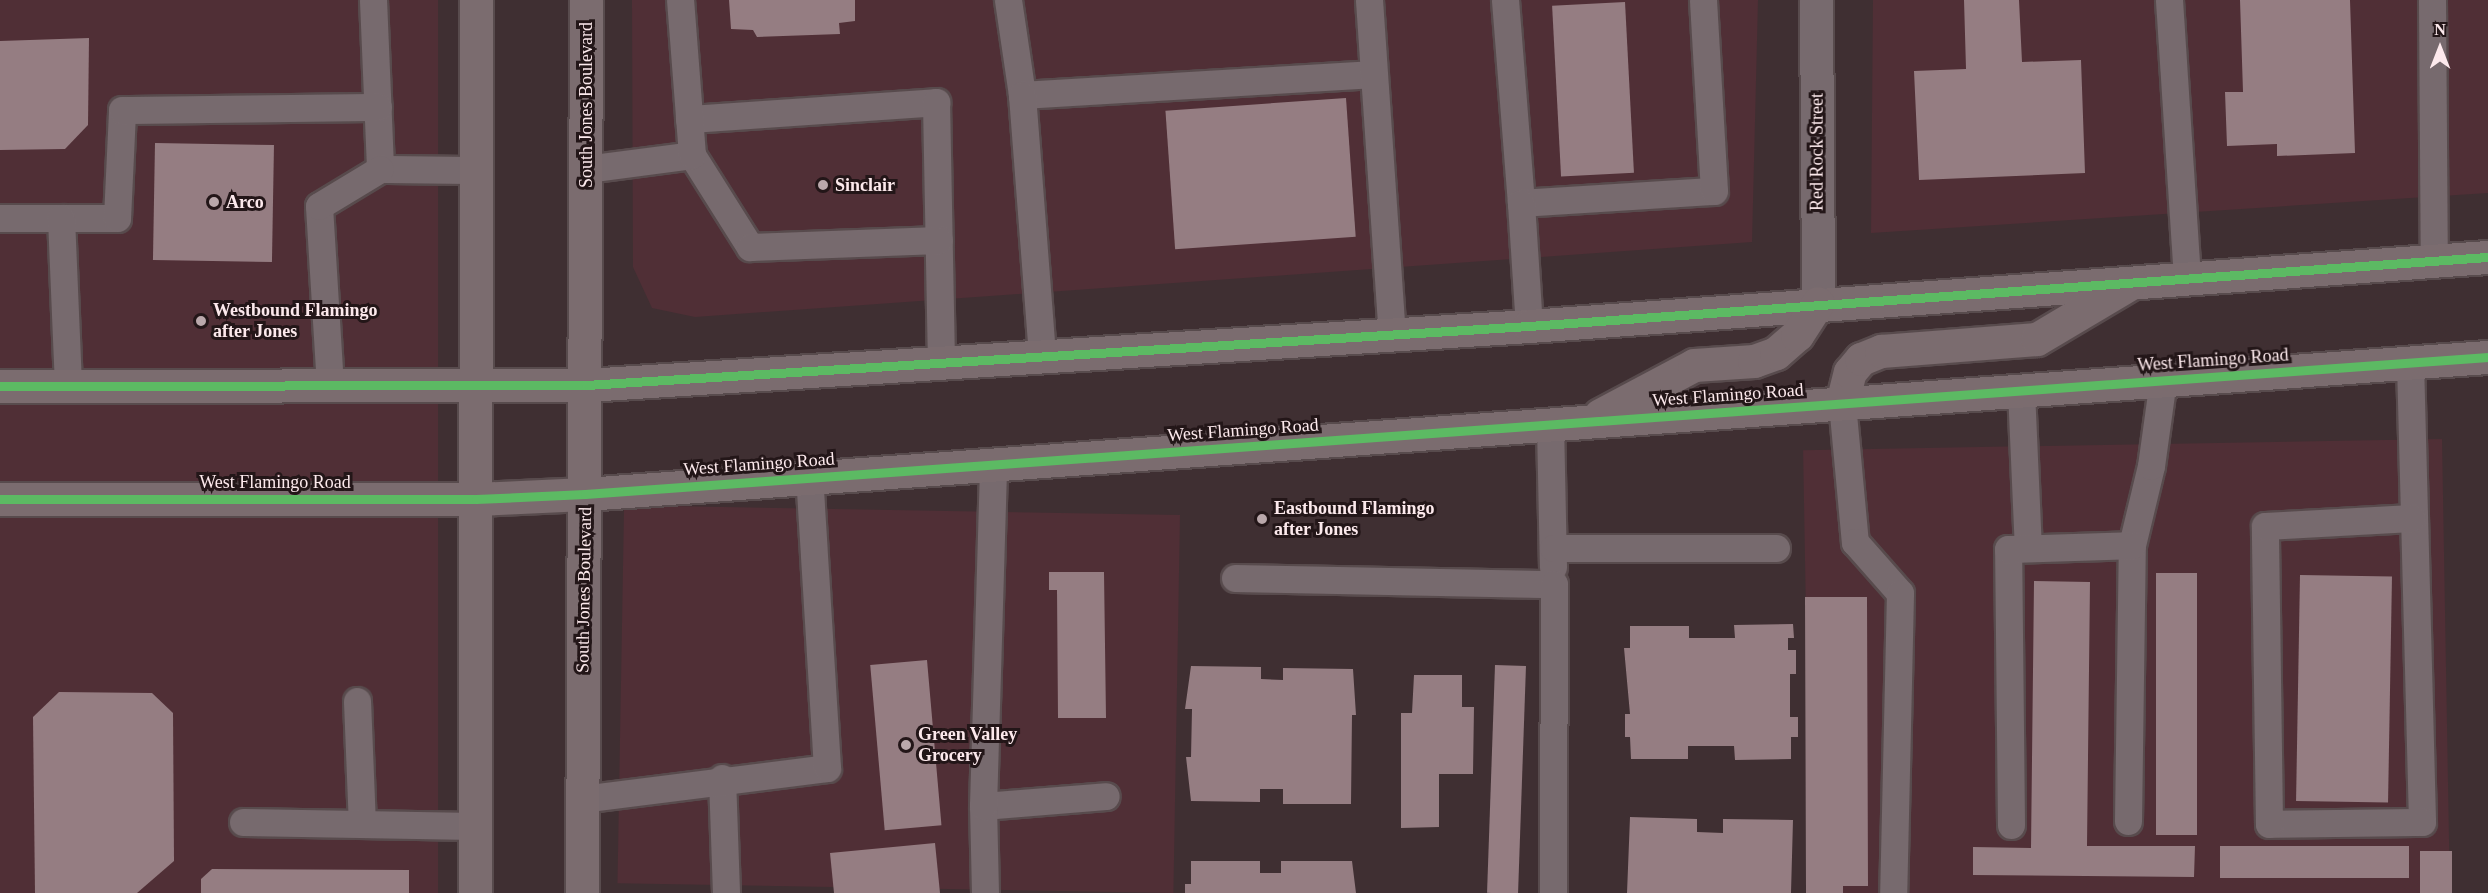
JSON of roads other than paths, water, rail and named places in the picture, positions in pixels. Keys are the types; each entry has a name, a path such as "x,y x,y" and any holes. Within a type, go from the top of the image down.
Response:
{"main road":[{"path":"475,893 476,0"},
{"name":"South Jones Boulevard","path":"582,893 586,0"},
{"path":"0,386 586,385 1042,354 1529,326 1818,303 2488,257"},
{"path":"1842,403 1850,372 1861,359 1881,351 2037,339 2135,281"},
{"path":"1588,422 1694,365 1754,361 1776,353 1797,335 1818,303"},
{"name":"West Flamingo Road","path":"0,498 476,499 585,494 2488,357"}],"street":[{"name":"Red Rock Street","path":"1816,0 1818,303"}],"lane":[{"path":"374,0 380,169"},
{"path":"680,0 692,155 750,247 939,240"},
{"path":"1008,0 1022,95 1042,354"},
{"path":"1369,0 1392,334"},
{"path":"1505,0 1529,326"},
{"path":"1521,203 1714,191 1703,0"},
{"path":"2169,0 2187,278"},
{"path":"2432,0 2434,261"},
{"path":"1022,95 1373,74"},
{"path":"689,119 936,102 941,362"},
{"path":"0,218 117,218 122,110 378,107"},
{"path":"586,169 692,155"},
{"path":"330,386 319,206 380,169 476,170"},
{"path":"61,218 68,386"},
{"path":"2410,362 2412,518 2422,822 2269,824 2265,526 2412,518"},
{"path":"2128,821 2132,545 2151,466 2163,380"},
{"path":"2021,390 2028,548"},
{"path":"1842,403 1855,542 1900,593 1893,893"},
{"path":"1551,424 1554,584 1553,893"},
{"path":"985,893 983,806 993,464"},
{"path":"582,799 722,778 827,768 809,477"},
{"path":"2011,825 2008,549 2132,545"},
{"path":"1553,548 1776,548"},
{"path":"1235,578 1554,584"},
{"path":"357,702 362,824"},
{"path":"722,778 726,893"},
{"path":"983,806 1106,796"},
{"path":"243,822 475,826"}],"place":[{"name":"Sinclair","path":"823,185"},
{"name":"Arco","path":"214,202"},
{"name":"Westbound Flamingo after Jones","path":"201,321"},
{"name":"Eastbound Flamingo after Jones","path":"1262,519"},
{"name":"Green Valley Grocery","path":"906,745"}]}
